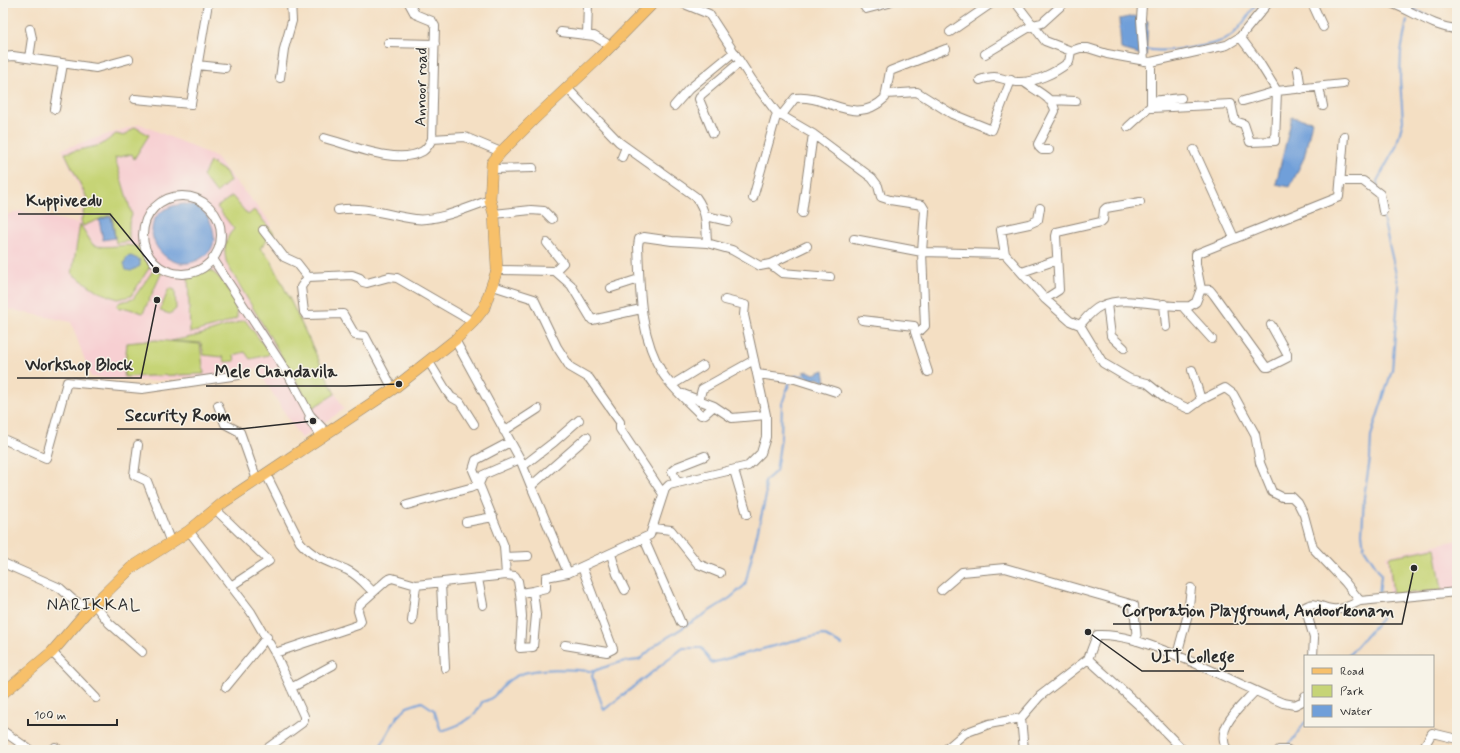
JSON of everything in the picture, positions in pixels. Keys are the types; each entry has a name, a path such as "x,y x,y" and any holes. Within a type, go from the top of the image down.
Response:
{"main road":[{"path":"3,693 52,652 92,607 131,568 172,543 216,509 393,389 429,362 474,322 484,308 493,286 497,270 494,214 490,200 492,164 501,152 611,46 653,3"}],"street":[{"path":"135,99 190,104 208,3"},
{"path":"280,78 284,49 292,21 291,3"},
{"name":"Annoor road","path":"409,3 415,14 432,21 435,26 432,139 465,137 501,152"},
{"path":"587,35 588,3"},
{"path":"682,3 709,14 740,62 779,114 812,134 872,178 878,186 881,198 922,205 925,210 922,252 925,326 921,330 915,332"},
{"path":"862,3 866,9 889,3"},
{"path":"950,32 992,3"},
{"path":"1016,3 1045,41 1071,51 1080,48 1088,48 1106,54 1147,61 1227,45 1240,37 1268,3"},
{"path":"985,54 1033,25 1042,23 1064,3"},
{"path":"1312,3 1323,27"},
{"path":"1391,3 1423,19 1448,28 1457,29"},
{"path":"1142,5 1141,19 1151,103 1153,108 1231,104 1234,121 1244,124 1250,142 1275,141 1277,91 1259,62 1240,37"},
{"path":"29,58 32,38 30,29"},
{"path":"561,32 594,36 611,46"},
{"path":"388,43 435,44"},
{"path":"754,198 779,114 795,98 804,97 855,112 875,107 885,98 890,71 946,49"},
{"path":"1024,82 1060,69 1069,62 1071,51"},
{"path":"674,106 689,89 734,52"},
{"path":"3,57 29,58 96,68 129,59"},
{"path":"713,133 699,99 701,94 740,62"},
{"path":"55,109 63,64"},
{"path":"197,65 225,68"},
{"path":"1298,70 1301,89"},
{"path":"980,80 992,76 1024,82 1054,105 1055,111 1038,144 1042,150 1049,150"},
{"path":"886,94 917,92 952,114 992,130 1011,80"},
{"path":"1243,101 1277,91 1342,84"},
{"path":"1319,87 1323,106"},
{"path":"567,88 599,122 626,147 696,197 706,216 707,243"},
{"path":"1128,127 1151,103 1181,98"},
{"path":"1049,100 1076,101"},
{"path":"802,213 812,134"},
{"path":"1080,325 1100,306 1107,304 1125,302 1164,304 1183,307 1190,306 1196,302 1201,289 1196,264 1196,254 1336,199 1340,193 1344,136"},
{"path":"324,138 394,157 425,150 432,139"},
{"path":"622,157 626,147"},
{"path":"1194,150 1234,238"},
{"path":"492,169 533,168"},
{"path":"1341,181 1362,181 1380,194 1383,211"},
{"path":"179,197 190,198 201,202 213,213 220,227 221,238 213,259 196,271 186,274 166,271 157,265 149,257 144,246 143,235 145,224 150,214 158,205 168,199 179,197"},
{"path":"338,210 372,210 416,219 438,216 490,200"},
{"path":"1045,299 1059,290 1057,232 1101,222 1103,220 1104,210 1106,208 1140,202"},
{"path":"1040,208 1038,220 1029,224 1001,230 1005,254 1045,299 1070,321 1080,325 1103,363 1130,378 1147,383 1167,399 1189,409 1201,400 1225,388 1233,394 1255,434 1260,463 1272,492 1282,497 1292,497 1298,503 1304,515 1313,548 1345,582 1360,601"},
{"path":"494,214 531,210 544,211 552,219"},
{"path":"706,216 728,221"},
{"path":"263,230 284,257 297,264 308,277"},
{"path":"714,406 705,414 701,415 663,374 648,343 641,309 639,239 644,237 672,241 707,243 732,250 760,266 770,264 807,246"},
{"path":"854,239 922,252 1005,254"},
{"path":"547,242 563,260 563,263 555,271"},
{"path":"213,259 288,374 310,415 324,435"},
{"path":"1022,272 1057,260"},
{"path":"770,264 782,273 830,277"},
{"path":"497,270 555,271 570,285 592,320 641,309"},
{"path":"308,277 352,276 360,278 363,282 367,283 389,277 397,278 474,322"},
{"path":"308,277 301,287 306,314 343,314 355,335 365,336 393,389"},
{"path":"611,288 639,279"},
{"path":"493,286 534,299 557,348 570,367 589,378 620,422 620,429 663,494"},
{"path":"1201,289 1210,290 1266,367 1287,358 1287,354 1271,325"},
{"path":"520,593 546,588 546,577 568,574 650,535 654,528 665,489 677,482 748,466 761,453 766,437 766,415 744,314 745,305 725,300"},
{"path":"1107,304 1111,336 1124,348"},
{"path":"1164,304 1166,327"},
{"path":"1183,307 1212,338"},
{"path":"862,320 914,326 928,372"},
{"path":"455,340 521,463 568,574"},
{"path":"699,401 702,389 754,360"},
{"path":"429,362 451,397 460,402 474,424"},
{"path":"672,385 703,366"},
{"path":"1192,370 1201,400"},
{"path":"757,374 795,379 836,392"},
{"path":"3,439 46,458 67,382 142,389 238,375"},
{"path":"679,393 714,406 732,418 766,415"},
{"path":"218,405 225,424 240,432 262,477 306,550 324,561 356,575 373,592"},
{"path":"504,431 538,409"},
{"path":"407,505 470,488 479,484 483,475 521,463 554,442 579,420"},
{"path":"531,486 587,437"},
{"path":"506,575 504,546 473,470 476,460 510,442"},
{"path":"138,445 134,475 147,482 172,543"},
{"path":"677,482 672,471 677,467 705,456"},
{"path":"734,470 747,514"},
{"path":"216,509 269,561 231,586"},
{"path":"466,522 492,517"},
{"path":"654,528 670,530 698,564 720,573"},
{"path":"189,531 251,612 275,653 304,720 265,750"},
{"path":"644,539 680,623"},
{"path":"611,554 617,574 625,590"},
{"path":"505,557 528,556"},
{"path":"3,563 60,588 72,599 92,607 142,652"},
{"path":"565,645 607,652 613,649 582,567"},
{"path":"941,590 962,572 1005,568 1134,605 1137,641"},
{"path":"275,653 358,625 361,621 357,607 373,592 392,578 416,585 506,575 515,576 518,581 522,616 520,648 533,647 536,615 533,591"},
{"path":"478,579 483,605"},
{"path":"441,583 445,668"},
{"path":"412,621 416,585"},
{"path":"1177,655 1188,614 1191,588"},
{"path":"1313,655 1314,638 1305,608 1310,604 1317,604 1332,610 1343,608 1360,601 1457,592"},
{"path":"945,750 965,733 989,724 1021,718 1040,696 1088,659 1097,635 1114,634 1177,655 1284,703 1295,705 1303,701 1304,698"},
{"path":"226,687 266,637"},
{"path":"52,652 96,698"},
{"path":"1088,659 1184,750"},
{"path":"291,688 333,665"},
{"path":"1227,750 1222,735 1225,726 1255,691"},
{"path":"1021,718 1024,750"},
{"path":"3,731 30,750"},
{"path":"1422,750 1432,733 1457,739"},
{"path":"50,750 55,747 60,750"},
{"path":"1279,750 1288,750"}],"shaded area":[{"path":"140,124 214,156 272,224 257,246 344,409 301,439 257,368 236,374 149,381 91,377 71,322 3,308 3,216 20,211 77,223 86,202 62,149"},
{"path":"1457,540 1457,591 1389,598 1389,569 1386,556"}],"green space":[{"path":"135,127 149,135 134,159 132,154 115,158 132,215 129,223 129,240 131,241 116,243 112,214 83,226 81,221 87,198 65,153 101,145 116,134 124,136"},
{"path":"210,162 226,172 230,181 216,193 203,176"},
{"path":"232,196 248,215 254,210 274,233 260,248 271,260 335,394 312,408 227,264 225,245 228,237 234,229 217,207"},
{"path":"80,224 93,245 105,247 127,245 139,247 151,265 131,296 118,299 99,292 72,274"},
{"path":"157,265 163,270 143,313 126,308 119,309 116,306 120,302 133,299"},
{"path":"206,269 218,276 228,289 235,304 237,318 223,324 190,333 188,275"},
{"path":"169,288 175,290 176,309 170,314 160,311"},
{"path":"245,320 270,353 268,355 250,359 245,352 234,355 235,361 225,362 223,357 204,355 201,343 171,341 196,336"},
{"path":"156,340 200,344 204,374 124,377 127,343"},
{"path":"1435,548 1442,590 1393,595 1389,557"}],"water":[{"path":"1134,16 1148,21 1146,56 1121,49 1119,19"},
{"path":"1292,117 1312,121 1304,158 1290,187 1276,184"},
{"path":"185,204 197,207 207,216 213,229 213,243 207,254 191,262 176,262 164,255 156,244 152,232 155,219 166,209"},
{"path":"111,216 115,238 103,240 99,220"},
{"path":"131,256 140,260 140,266 131,271 126,270 124,263 127,257"},
{"path":"824,370 826,383 817,378 810,382 807,375 803,372 808,371 814,374"}],"waterway":[{"path":"1145,49 1164,50 1190,48 1215,43 1225,39 1239,28 1257,3"},
{"path":"1401,3 1437,21"},
{"path":"1378,190 1377,181 1396,147 1403,121 1400,79 1401,52 1407,20"},
{"path":"1379,596 1381,574 1364,548 1362,534 1364,497 1370,459 1371,436 1392,370 1399,287 1382,214"},
{"path":"795,376 812,375"},
{"path":"790,381 782,404 781,437 776,471 765,481 766,496 745,585 730,598 657,644 639,660 621,662 602,668 594,671 592,676 604,710 683,648 702,648 711,663 792,641 823,635 842,645"},
{"path":"1349,655 1381,619 1380,608"},
{"path":"378,750 397,717 407,707 422,702 434,710 441,731 466,721 475,713 482,702 492,698 507,682 519,675 551,669 594,671"},
{"path":"1289,745 1304,723"},
{"path":"1028,725 1029,750"}],"place":[{"name":"Kuppiveedu","path":"156,270"},
{"name":"Workshop Block","path":"157,300"},
{"name":"Mele Chandavila","path":"399,384"},
{"name":"Security Room","path":"313,421"},
{"name":"Corporation Playground, Andoorkonam","path":"1414,568"},
{"name":"UIT College","path":"1088,632"}],"district":[{"name":"NARIKKAL","path":"94,604"}]}
